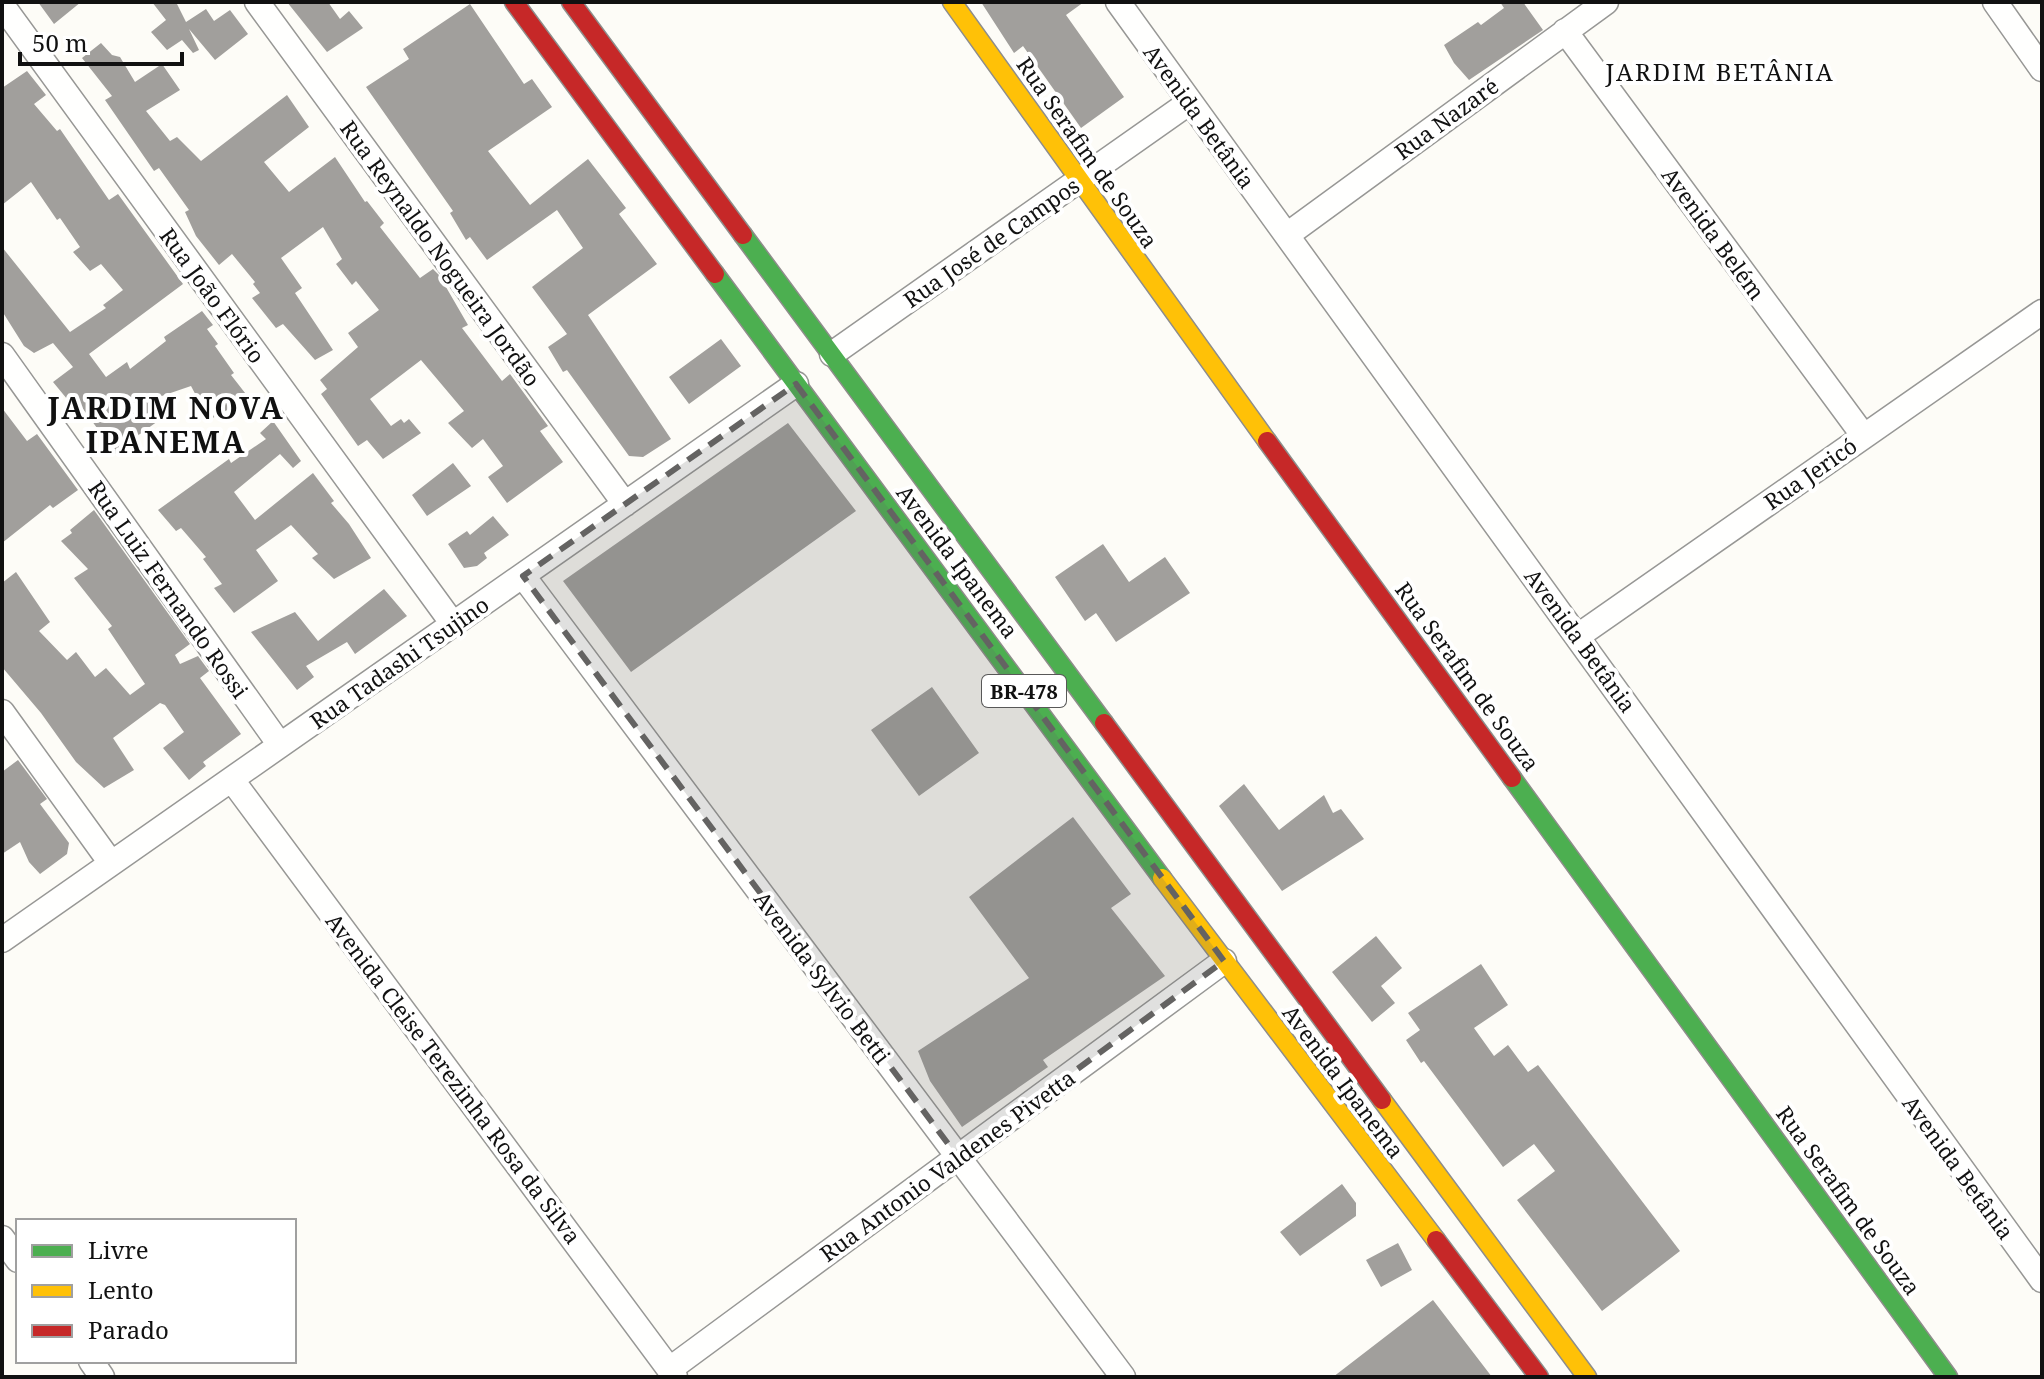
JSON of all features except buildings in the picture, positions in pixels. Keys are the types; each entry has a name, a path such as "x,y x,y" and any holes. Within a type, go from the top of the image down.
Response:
{"main road":[{"name":"Avenida Ipanema","path":"514,2 1224,961 1539,1377"},
{"name":"Avenida Ipanema","path":"571,2 1587,1377"},
{"name":"Rua Serafim de Souza","path":"952,2 1948,1377"}],"street":[{"name":"Rua Reynaldo Nogueira Jordão","path":"257,2 625,504"},
{"name":"Avenida Betânia","path":"1118,2 2042,1280"},
{"name":"Rua Nazaré","path":"1287,235 1606,2"},
{"path":"1995,2 2042,69"},
{"name":"Rua João Flório","path":"2,5 453,624"},
{"name":"Avenida Belém","path":"1565,31 1863,435"},
{"name":"Rua José de Campos","path":"832,354 1190,102"},
{"name":"Rua Jericó","path":"1578,636 2042,312"},
{"name":"Rua Luiz Fernando Rossi","path":"2,355 280,745"},
{"name":"Rua Tadashi Tsujino","path":"2,940 796,384"},
{"name":"Avenida Sylvio Betti","path":"523,576 1123,1377"},
{"path":"2,712 111,863"},
{"name":"Avenida Cleise Terezinha Rosa da Silva","path":"232,780 672,1373"},
{"name":"Rua Antonio Valdenes Pivetta","path":"672,1373 1224,961"},
{"path":"2,1238 16,1257"}],"highlighted area":[{"path":"796,384 1224,961 958,1157 523,576"}],"traffic: fast":[{"path":"743,235 1104,723"},
{"path":"715,274 1162,878"},
{"path":"1512,778 1948,1377"}],"traffic: slow":[{"path":"952,2 1267,441"},
{"path":"1162,878 1436,1240"},
{"path":"1382,1100 1587,1377"}],"traffic: jam":[{"path":"514,2 715,274"},
{"path":"571,2 743,235"},
{"path":"1267,441 1512,778"},
{"path":"1104,723 1382,1100"},
{"path":"1436,1240 1539,1377"}],"district":[{"name":"JARDIM BETÂNIA","path":"1720,71"},
{"name":"JARDIM NOVA IPANEMA","path":"166,424"}]}
